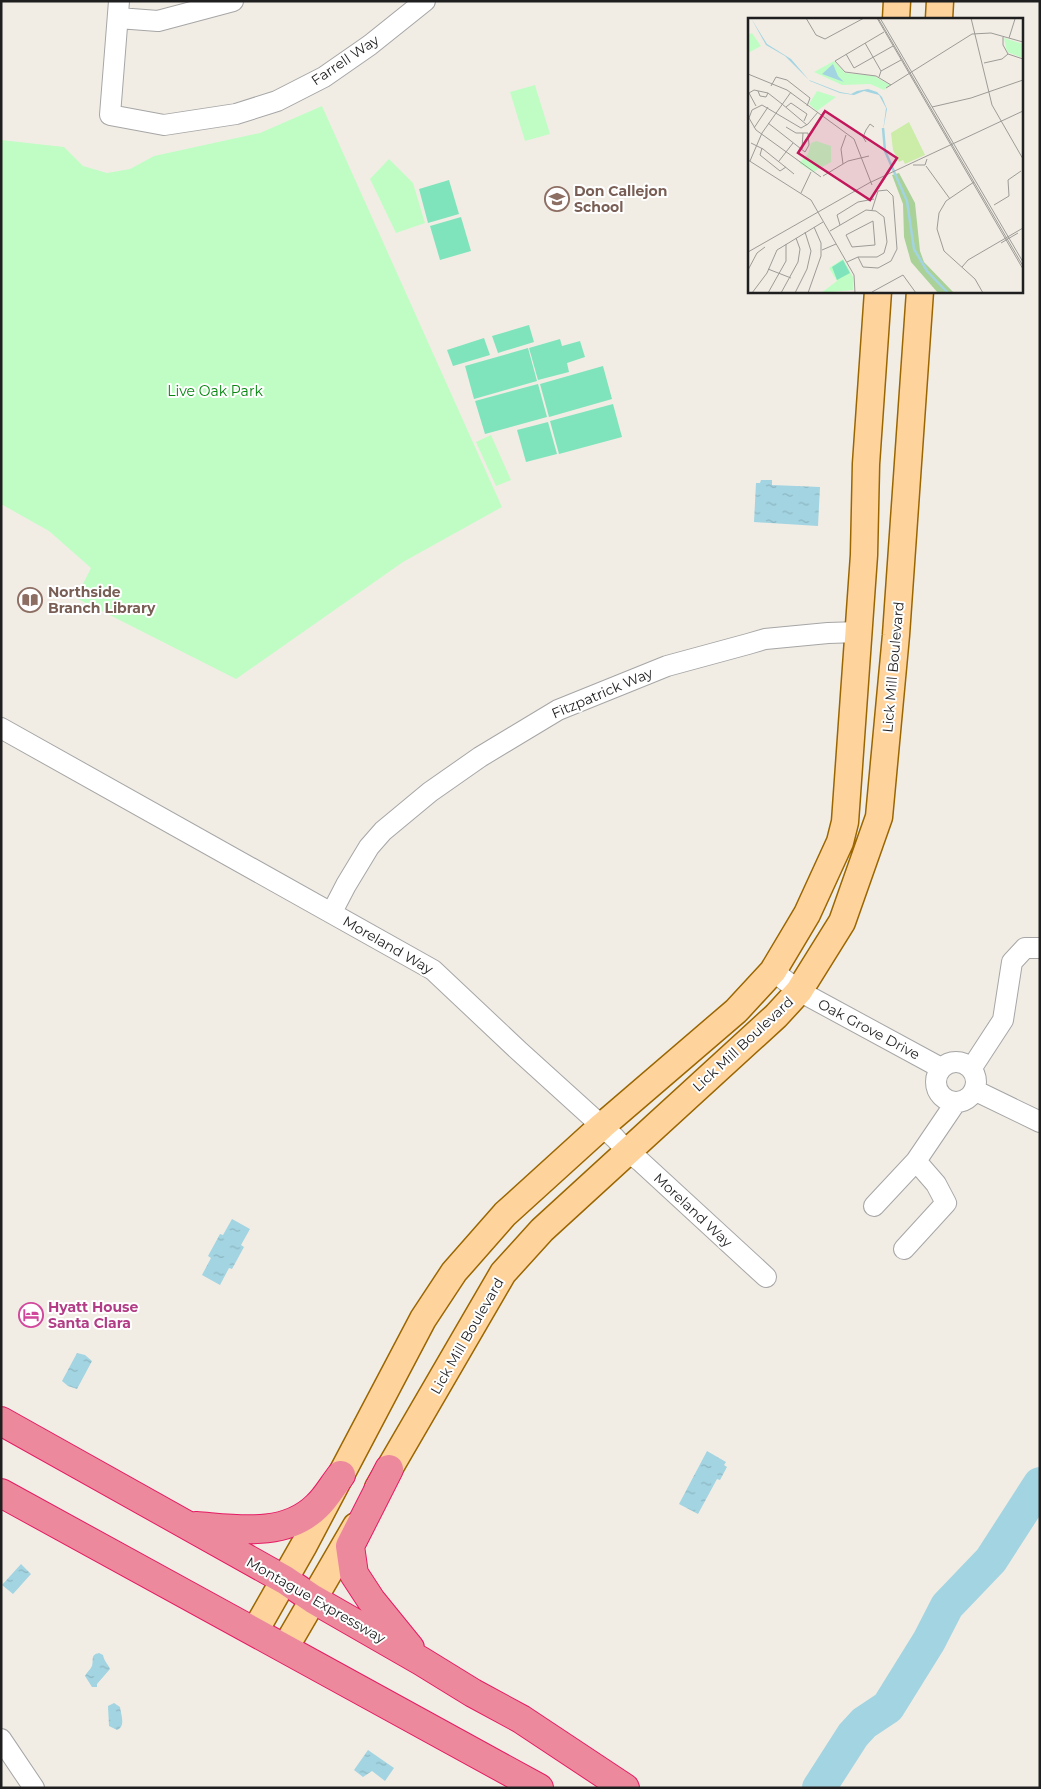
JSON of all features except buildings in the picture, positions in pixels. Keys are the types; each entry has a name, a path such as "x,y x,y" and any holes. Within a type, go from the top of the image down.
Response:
{"highway":[{"name":"Montague Expressway","path":"1,1420 285,1580 313,1599 521,1719 625,1788"},
{"path":"389,1469 350,1546 354,1574 371,1600 421,1661"},
{"path":"187,1526 256,1530 282,1526 305,1516 318,1506 341,1476"},
{"path":"1,1494 539,1788"}],"main road":[{"path":"896,18 897,1"},
{"path":"939,18 940,1"},
{"name":"Lick Mill Boulevard","path":"255,1632 341,1476 423,1319 454,1272 505,1214 602,1126 736,1011 773,971 807,914 840,842 844,829 864,556 866,464 878,292"},
{"name":"Lick Mill Boulevard","path":"285,1648 503,1273 542,1230 776,1016 799,991 842,922 879,817 896,634 920,292"}],"street":[{"path":"118,10 158,21 233,1"},
{"name":"Farrell Way","path":"118,10 110,115 164,125 236,114 277,101 324,77 370,45 426,1"},
{"name":"Fitzpatrick Way","path":"332,912 369,847 383,831 452,776 558,710 667,666 765,639 859,632"},
{"name":"Moreland Way","path":"1,728 434,970 627,1151 640,1160 766,1277"},
{"path":"971,1068 1003,1020 1012,962 1025,948 1040,948"},
{"name":"Oak Grove Drive","path":"773,971 799,991 941,1068"},
{"path":"953,1062 966,1064 971,1068 976,1079 974,1090 967,1099 956,1102 944,1097 936,1086 936,1080 941,1068 953,1062"},
{"path":"974,1090 1040,1122"},
{"path":"874,1206 916,1161 956,1102"},
{"path":"904,1249 946,1203 936,1184 916,1161"},
{"path":"1,1740 34,1788"}],"green space":[{"path":"535,85 550,134 525,141 510,92"},
{"name":"Live Oak Park","path":"322,106 502,507 403,562 236,679 76,598 91,568 49,531 1,504 1,140 64,147 83,166 107,173 130,169 154,156 260,133"},
{"path":"389,159 413,183 425,223 396,233 370,179"},
{"path":"449,180 459,214 428,223 419,189"},
{"path":"461,217 471,251 440,260 430,226"},
{"path":"529,325 534,342 498,353 492,336"},
{"path":"484,338 490,355 453,366 447,350"},
{"path":"560,339 562,346 580,341 585,357 567,363 569,372 538,380 529,348"},
{"path":"528,348 537,381 474,399 465,366"},
{"path":"603,366 612,399 549,417 540,384"},
{"path":"538,384 547,417 485,434 475,401"},
{"path":"613,404 622,437 559,454 550,421"},
{"path":"548,422 557,454 526,462 517,430"},
{"path":"491,435 511,480 496,486 476,442"}],"water":[{"path":"761,480 772,480 772,485 820,487 818,526 754,522 756,483 760,483"},
{"path":"232,1219 250,1229 241,1245 244,1247 232,1269 229,1268 220,1285 202,1275 211,1258 208,1256 220,1234 223,1235"},
{"path":"77,1353 85,1355 92,1361 77,1389 68,1386 62,1381"},
{"path":"707,1451 726,1462 724,1465 727,1467 720,1480 717,1479 698,1514 679,1504"},
{"path":"21,1564 31,1574 13,1594 2,1585"},
{"path":"99,1653 103,1655 110,1669 97,1684 97,1687 92,1687 85,1676 92,1666 93,1656"},
{"path":"114,1703 120,1707 122,1720 120,1728 117,1730 109,1726 108,1706"},
{"path":"368,1750 394,1768 385,1781 372,1771 363,1777 354,1770"}],"waterway":[{"path":"819,1788 853,1735 864,1723 888,1707 929,1641 947,1606 991,1560 1040,1484"}],"place":[{"name":"Don Callejon School","path":"557,199"},
{"name":"Northside Branch Library","path":"30,600"},
{"name":"Hyatt House Santa Clara","path":"31,1315"}]}
